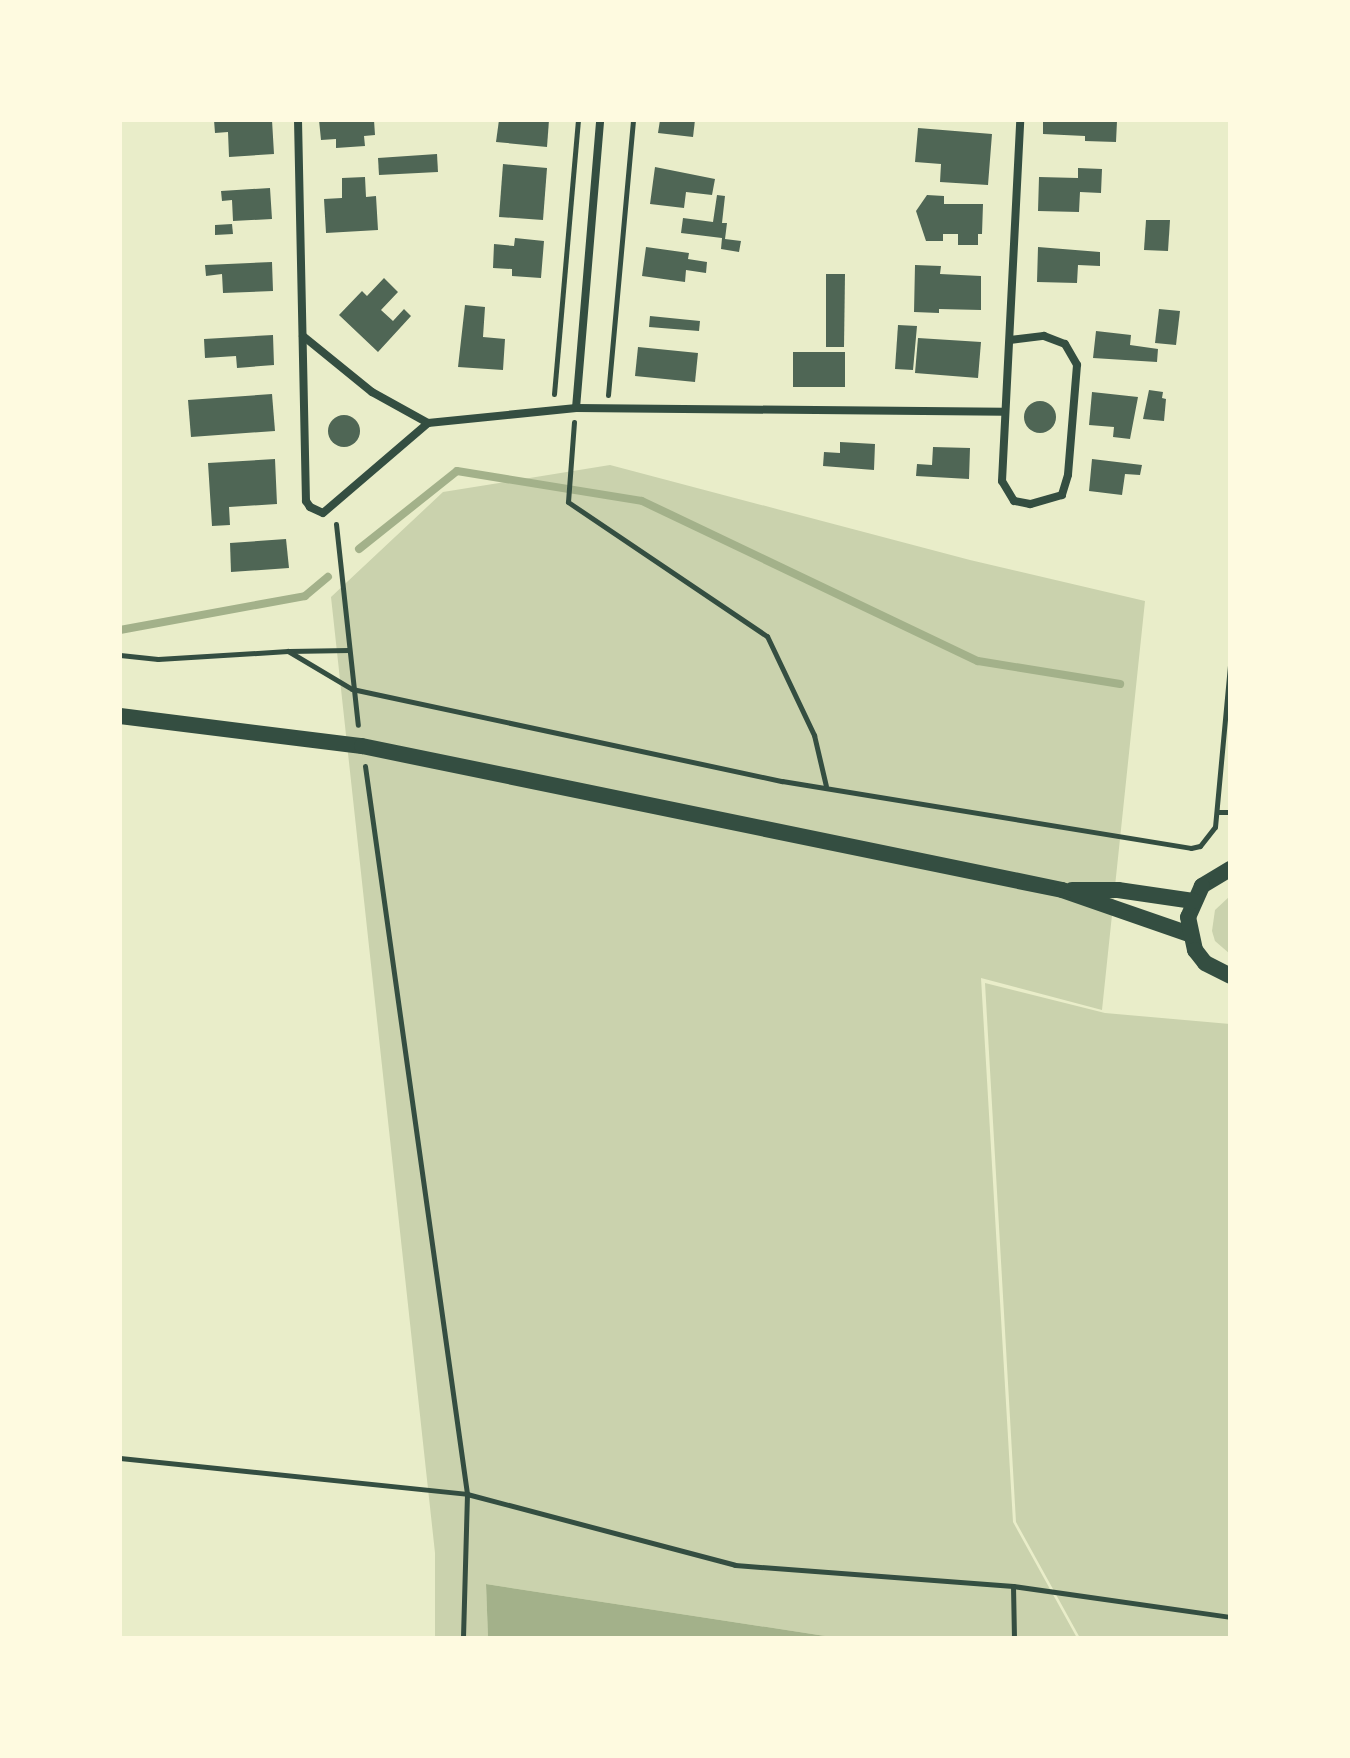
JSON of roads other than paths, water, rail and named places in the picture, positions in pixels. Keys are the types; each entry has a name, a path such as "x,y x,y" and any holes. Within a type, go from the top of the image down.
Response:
{"main road":[{"path":"120,716 362,746 1062,890 1189,934"},
{"path":"1230,869 1214,876 1193,901 1188,917 1189,934 1205,963 1230,976"},
{"path":"1062,890 1118,890 1193,901"}],"street":[{"path":"298,120 306,501 315,512 323,513 428,423"},
{"path":"576,408 600,120"},
{"path":"1010,340 1044,336 1065,344 1077,365 1068,475 1062,495 1030,504 1014,501 1002,481 1020,120"},
{"path":"303,336 372,392 428,423 576,408 1004,412"}],"waterway":[{"path":"359,549 457,471 642,501 978,661 1120,684"},
{"path":"120,630 305,596 328,577"}]}
